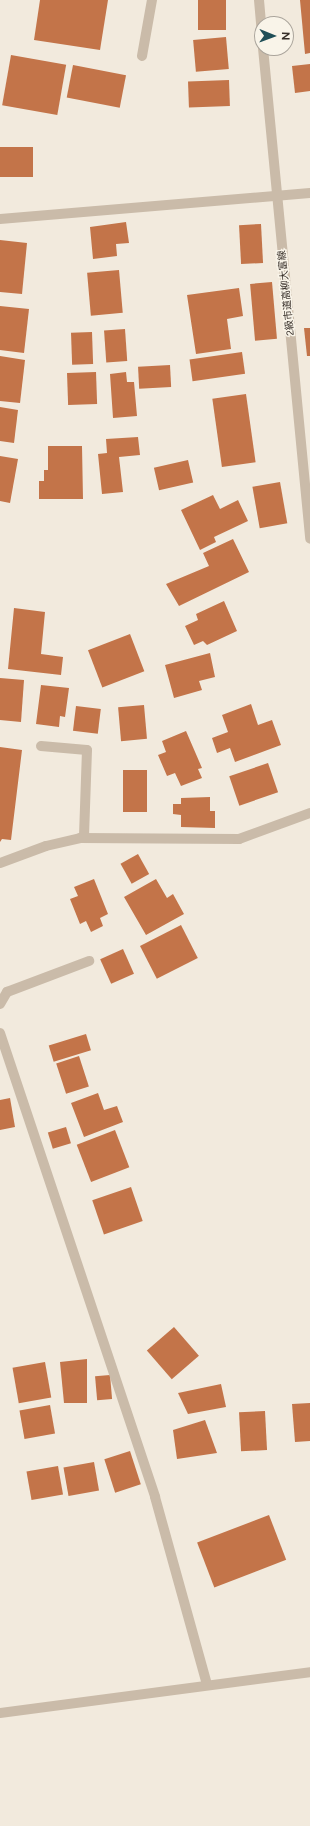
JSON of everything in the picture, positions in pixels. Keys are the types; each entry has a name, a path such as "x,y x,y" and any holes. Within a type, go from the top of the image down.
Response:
{"street":[{"path":"142,56 152,0"},
{"path":"259,0 260,16"},
{"name":"2級市道高柳大富線","path":"264,56 310,538"},
{"path":"0,219 277,197 310,193"},
{"path":"41,746 87,750 84,838"},
{"path":"0,863 46,846 84,838 239,839 310,813"},
{"path":"0,1004 7,992 89,961"},
{"path":"0,1033 155,1497 207,1685"},
{"path":"0,1713 310,1672"}],"building":[{"path":"40,0 108,0 100,50 34,40"},
{"path":"198,0 226,0 226,30 198,30"},
{"path":"300,0 310,0 310,53 305,54"},
{"path":"226,37 229,69 196,72 193,40"},
{"path":"11,55 66,65 57,115 2,105"},
{"path":"310,64 310,91 295,93 292,66"},
{"path":"73,65 126,75 120,108 67,97"},
{"path":"229,80 230,106 189,107 188,81"},
{"path":"0,147 33,147 33,177 0,177"},
{"path":"126,222 129,243 116,244 117,256 93,259 90,227"},
{"path":"261,224 263,263 241,264 239,225"},
{"path":"0,240 27,243 22,294 0,292"},
{"path":"119,270 123,313 91,316 87,273"},
{"path":"272,282 277,339 255,341 250,284"},
{"path":"239,288 243,316 227,319 231,349 196,354 187,295"},
{"path":"0,306 29,309 24,353 0,350"},
{"path":"304,328 310,328 310,356 307,356"},
{"path":"125,329 127,361 106,362 104,330"},
{"path":"92,332 93,364 72,365 71,333"},
{"path":"242,352 245,374 193,381 190,359"},
{"path":"0,356 25,360 20,403 0,401"},
{"path":"170,365 171,387 139,389 138,367"},
{"path":"96,372 97,404 68,405 67,373"},
{"path":"126,372 127,382 134,382 137,416 113,418 110,374"},
{"path":"246,394 256,462 222,467 212,399"},
{"path":"0,407 18,410 14,443 0,441"},
{"path":"138,437 140,455 119,457 123,492 102,494 98,454 107,453 106,439"},
{"path":"48,446 82,446 83,499 39,499 39,481 44,481 44,470 48,470"},
{"path":"0,456 18,459 10,503 0,501"},
{"path":"188,460 193,482 159,490 154,468"},
{"path":"280,482 287,523 260,528 252,487"},
{"path":"213,495 220,509 238,500 248,521 214,537 216,542 200,550 181,510"},
{"path":"233,539 249,572 179,606 166,584 209,566 203,553"},
{"path":"224,601 237,631 207,645 203,641 194,645 185,626 198,620 196,614"},
{"path":"14,608 45,612 41,654 63,657 61,675 8,669"},
{"path":"130,634 144,671 102,687 88,650"},
{"path":"210,653 215,677 199,681 202,690 174,698 165,665"},
{"path":"0,678 24,680 21,722 0,720"},
{"path":"41,685 69,688 65,717 60,716 59,727 36,724"},
{"path":"251,704 258,725 272,720 281,745 235,762 230,748 217,753 212,738 228,732 222,715"},
{"path":"144,705 147,739 121,741 118,707"},
{"path":"76,706 101,709 98,734 73,731"},
{"path":"186,731 202,768 198,769 202,778 181,786 175,773 167,776 158,755 166,752 162,741"},
{"path":"0,747 22,750 11,840 2,839 0,842"},
{"path":"268,763 278,792 239,806 229,776"},
{"path":"123,770 147,770 147,812 123,812"},
{"path":"210,797 210,811 215,811 215,828 181,827 181,815 173,814 173,804 181,804 181,798"},
{"path":"138,854 149,874 132,884 121,864"},
{"path":"94,879 108,914 100,918 103,926 91,932 86,921 80,924 70,899 78,896 74,887"},
{"path":"156,879 167,898 173,894 184,914 146,935 124,897"},
{"path":"181,925 198,958 157,979 140,946"},
{"path":"123,949 134,974 111,984 100,959"},
{"path":"86,1034 91,1050 54,1062 49,1045"},
{"path":"79,1056 89,1086 66,1094 56,1063"},
{"path":"98,1093 104,1110 117,1106 123,1122 84,1137 71,1103"},
{"path":"10,1098 15,1127 0,1130 0,1100"},
{"path":"66,1127 71,1143 53,1149 48,1133"},
{"path":"115,1130 129,1167 91,1182 77,1145"},
{"path":"131,1187 143,1221 104,1234 92,1200"},
{"path":"174,1327 199,1356 172,1379 147,1351"},
{"path":"87,1359 87,1403 64,1403 60,1362"},
{"path":"45,1362 51,1397 19,1403 13,1368"},
{"path":"110,1375 112,1399 97,1400 95,1376"},
{"path":"221,1384 226,1407 188,1414 178,1393"},
{"path":"310,1403 310,1441 295,1442 292,1404"},
{"path":"50,1405 55,1434 25,1439 19,1410"},
{"path":"265,1411 267,1450 241,1451 239,1412"},
{"path":"205,1420 217,1453 177,1459 173,1430"},
{"path":"130,1451 141,1484 115,1493 104,1459"},
{"path":"94,1462 99,1491 69,1496 63,1467"},
{"path":"58,1466 63,1495 32,1500 26,1472"},
{"path":"269,1515 286,1560 214,1587 197,1543"}]}
